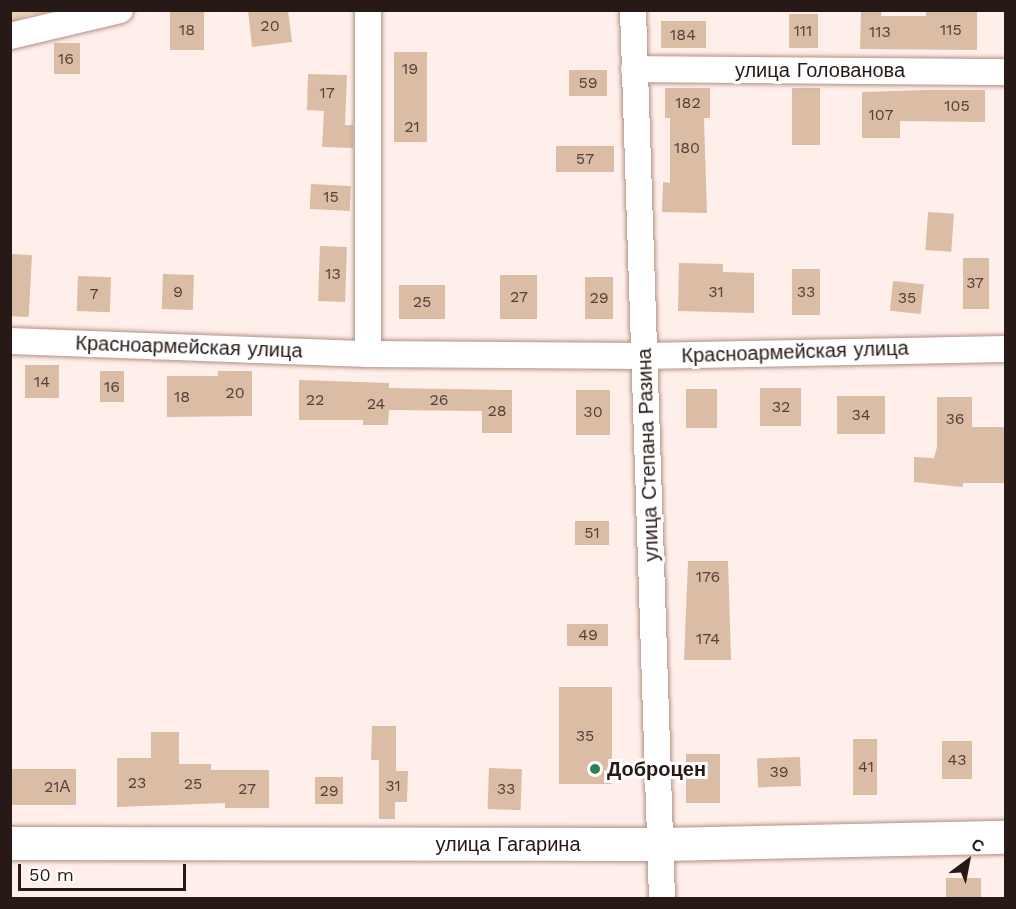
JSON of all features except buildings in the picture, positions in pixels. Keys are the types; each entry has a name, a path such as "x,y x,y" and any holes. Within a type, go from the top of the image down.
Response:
{"main road":[{"name":"улица Гагарина","path":"10,843 663,844 1005,837"}],"street":[{"path":"10,36 120,10"},
{"path":"368,10 368,354"},
{"name":"улица Степана Разина","path":"633,10 663,844 662,898"},
{"name":"улица Голованова","path":"634,69 1005,72"},
{"name":"Красноармейская улица","path":"10,341 368,354 644,356 1005,349"}],"shaded area":[{"path":"11,11 63,11 28,15 11,24"}],"place":[{"name":"Доброцен","path":"595,769"}]}
